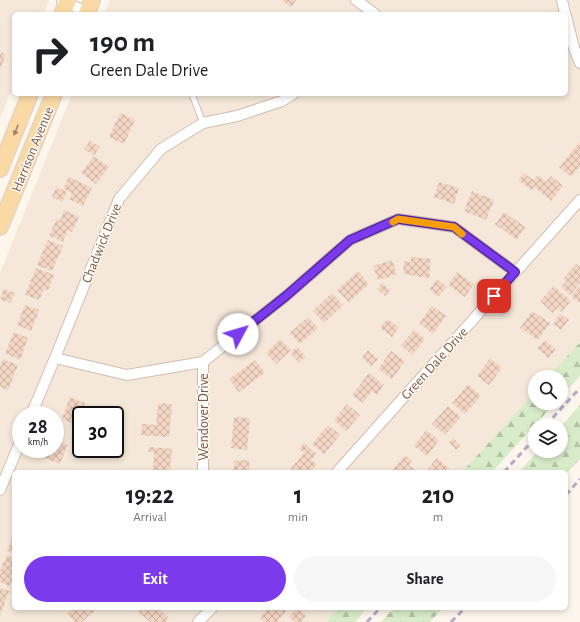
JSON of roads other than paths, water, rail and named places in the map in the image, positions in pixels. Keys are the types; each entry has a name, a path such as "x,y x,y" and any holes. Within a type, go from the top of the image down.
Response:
{"main road":[{"name":"Harrison Avenue","path":"0,169 29,96"},
{"name":"Harrison Avenue","path":"0,227 53,96"}],"street":[{"path":"356,0 372,12"},
{"path":"562,0 565,12"},
{"path":"64,4 89,8"},
{"path":"568,32 570,49 580,63"},
{"name":"Chadwick Drive","path":"35,406 119,199 161,149 203,123 237,116 275,104 290,96"},
{"name":"Green Dale Drive","path":"339,470 580,200"},
{"path":"55,358 127,375 203,362 286,296 350,240 398,219 454,227 515,272"},
{"name":"Wendover Drive","path":"203,362 203,470"},
{"path":"0,490 13,458"},
{"path":"198,622 210,610"}],"lane":[{"path":"193,96 203,123"}],"railway":[{"path":"552,418 580,388"},
{"path":"506,470 528,446"},
{"path":"568,493 580,479"},
{"path":"367,622 378,610"},
{"path":"451,622 463,610"}]}
